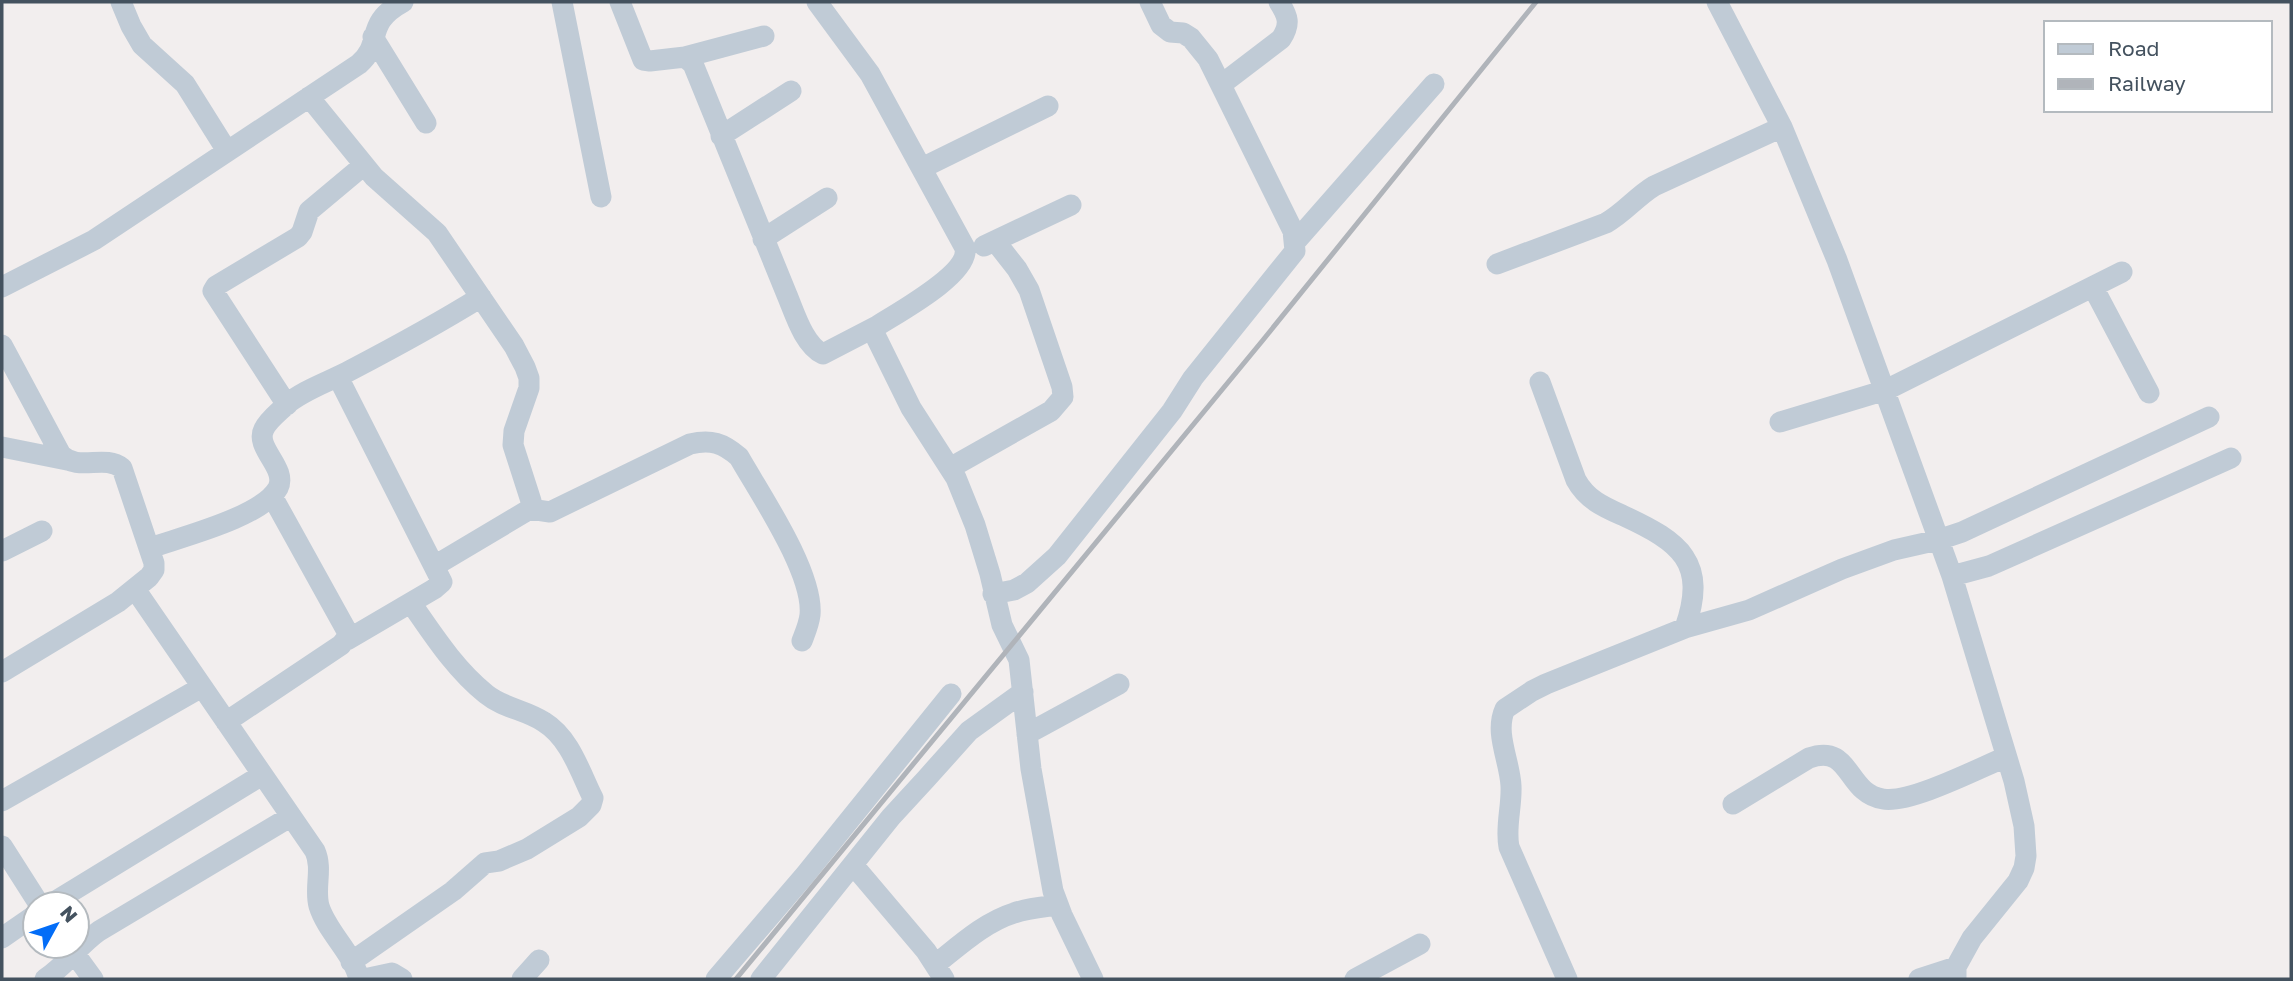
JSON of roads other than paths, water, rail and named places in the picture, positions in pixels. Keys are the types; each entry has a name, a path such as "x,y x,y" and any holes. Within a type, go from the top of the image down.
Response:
{"street":[{"path":"121,2 142,45 185,84 227,151"},
{"path":"2,287 94,240 365,58 382,15 403,2"},
{"path":"562,2 601,197"},
{"path":"620,2 643,60 685,57 764,36"},
{"path":"685,57 693,64 763,239 803,330 818,352 827,353 877,326 941,284 962,263 966,253 962,241 870,74 817,2"},
{"path":"993,594 1014,590 1027,583 1057,556 1172,411 1193,378 1295,251 1296,241 1222,84 1198,44 1183,33 1170,32 1161,25 1150,2"},
{"path":"1222,84 1281,39 1287,31 1288,21 1279,2"},
{"path":"1717,2 1782,127 1837,260 1886,390 1952,576 2024,826 2024,869 2018,881 1972,938 1956,973 1919,979"},
{"path":"373,37 426,123"},
{"path":"1296,241 1434,84"},
{"path":"721,136 791,91"},
{"path":"309,97 385,188 437,233 514,346 529,378 527,398 514,431 513,445 531,501 530,509"},
{"path":"922,168 1048,106"},
{"path":"1497,264 1606,223 1621,215 1640,195 1654,186 1782,127"},
{"path":"287,405 213,291 216,285 298,237 313,208 364,165"},
{"path":"763,239 827,198"},
{"path":"966,253 1071,205"},
{"path":"950,468 1051,411 1063,397 1029,290 1017,269 995,241"},
{"path":"1780,422 1886,390 2122,272"},
{"path":"2093,287 2149,393"},
{"path":"150,548 237,517 262,505 279,486 280,478 262,436 267,424 287,405 420,334 481,297"},
{"path":"877,326 876,336 898,383 950,468 975,525 1002,625 1019,660 1031,769 1049,871 1058,905 1093,979"},
{"path":"2,345 66,460"},
{"path":"226,722 347,640 442,582 436,565 338,377"},
{"path":"1539,382 1576,481 1583,492 1596,503 1649,528 1674,544 1686,559 1693,574 1694,592 1685,628"},
{"path":"1567,979 1509,847 1507,836 1511,788 1501,729 1505,709 1531,691 1685,628 1749,610 1842,569 1894,550 1938,540 1981,524 2209,417"},
{"path":"436,565 530,509 544,512 554,510 690,444 715,441 728,447 739,457 784,536 807,587 810,617 802,641"},
{"path":"2,447 78,464 116,463 122,468 150,548 154,570 135,589 82,625 2,672"},
{"path":"1952,576 1989,566 2231,458"},
{"path":"272,496 286,525 346,626 349,635 347,640"},
{"path":"2,551 42,531"},
{"path":"135,589 318,859 317,893 321,911 358,974"},
{"path":"358,974 485,863 499,861 527,849 579,817 592,805 593,798 568,747 558,733 544,721 490,697 466,677 411,603"},
{"path":"1027,734 1119,684"},
{"path":"2,801 202,687"},
{"path":"761,979 891,817 970,732 1023,692"},
{"path":"716,979 805,875 951,694"},
{"path":"1733,804 1820,754 1836,757 1859,786 1884,800 1902,798 1926,790 2006,757"},
{"path":"74,890 262,775"},
{"path":"91,936 290,817"},
{"path":"2,846 29,890"},
{"path":"854,866 940,972 985,926 1015,912 1058,905"},
{"path":"2,938 21,925"},
{"path":"1355,979 1420,944"},
{"path":"45,979 68,960"},
{"path":"79,960 93,979"},
{"path":"523,979 539,960"},
{"path":"358,974 392,974 402,979"}],"railway":[{"path":"736,979 1263,340 1536,2"}]}
